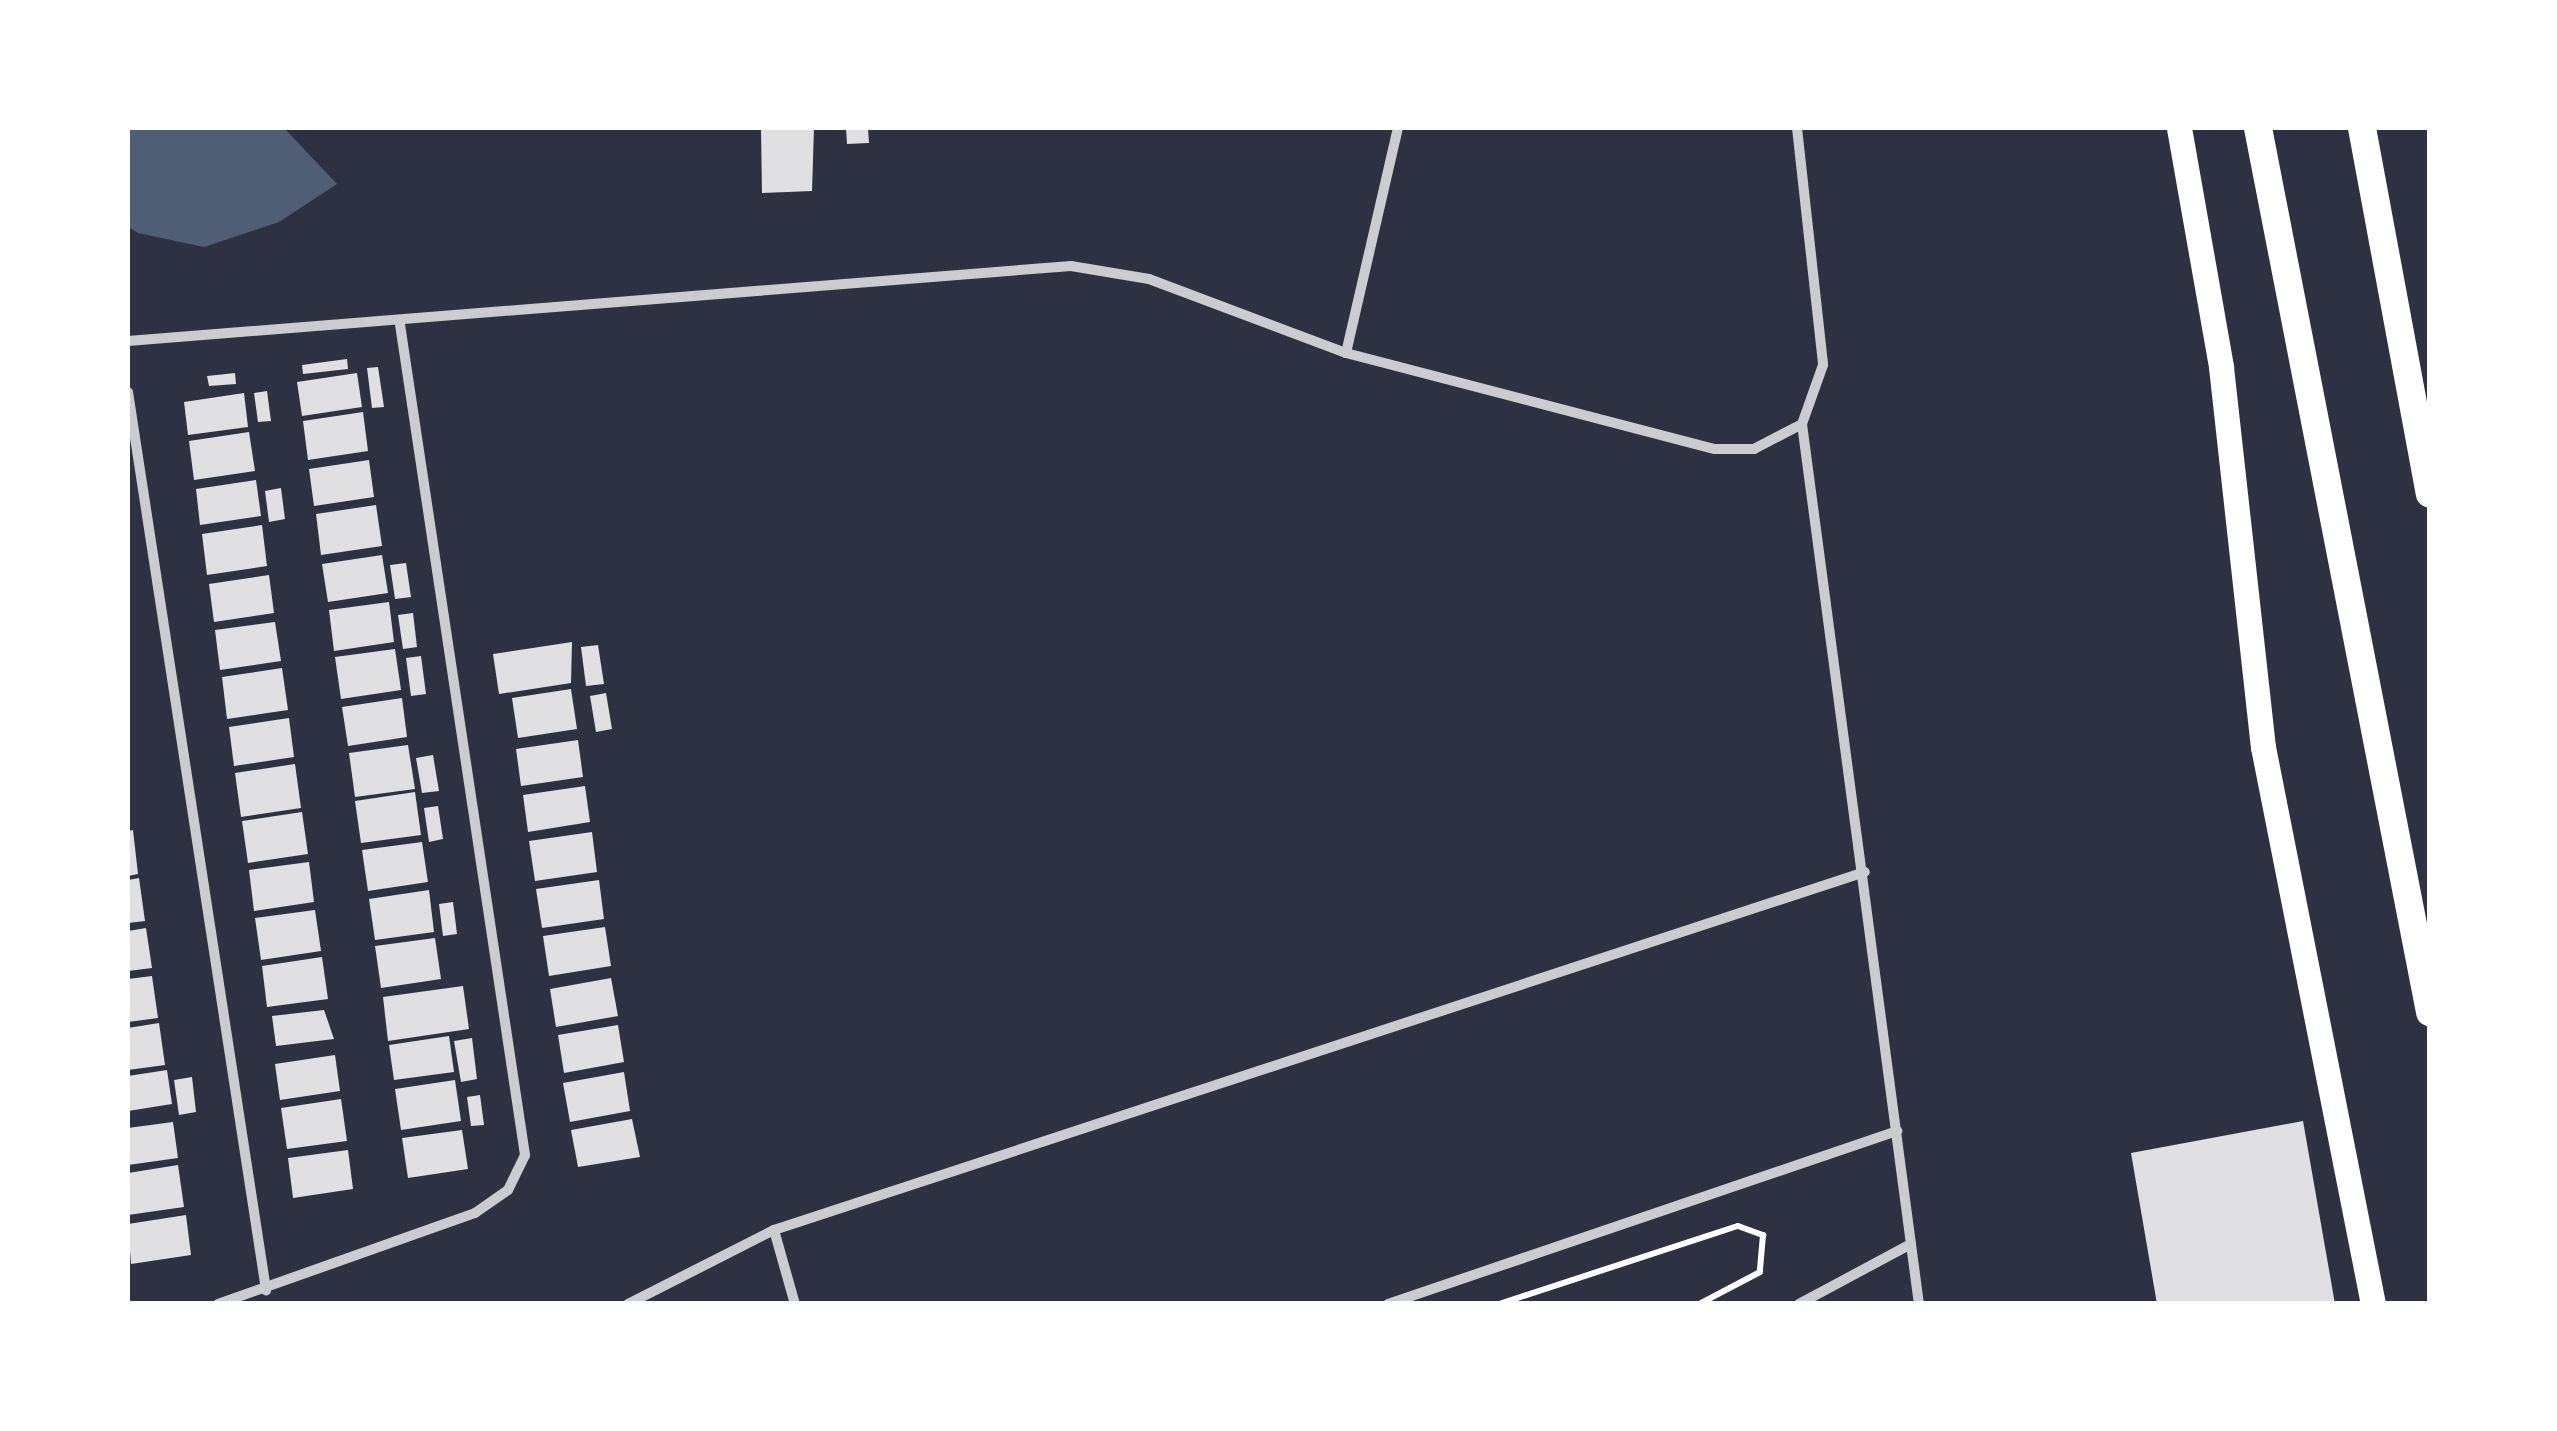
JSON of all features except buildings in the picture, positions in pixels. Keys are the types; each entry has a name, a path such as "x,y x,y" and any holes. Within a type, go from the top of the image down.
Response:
{"highway":[{"path":"2258,128 2430,1012"},
{"path":"2362,128 2430,494"}],"main road":[{"path":"2179,128 2221,367 2263,747 2373,1304"}],"street":[{"path":"1346,353 1398,128"},
{"path":"1798,128 1822,366 1802,424 1865,872 1919,1304"},
{"path":"128,341 400,324 1071,266 1150,280 1346,353 1715,449 1754,449 1802,424"},
{"path":"218,1304 475,1213 518,1174 525,1132 400,324"},
{"path":"128,392 266,1290"},
{"path":"628,1304 774,1230 1865,872"},
{"path":"1388,1304 1897,1132"},
{"path":"774,1230 795,1304"},
{"path":"1798,1304 1911,1244"}],"path":[{"path":"1499,1304 1738,1226 1763,1235 1760,1272 1699,1304"}],"water":[{"path":"128,128 284,128 337,184 279,222 204,247 138,233 128,227"}]}
